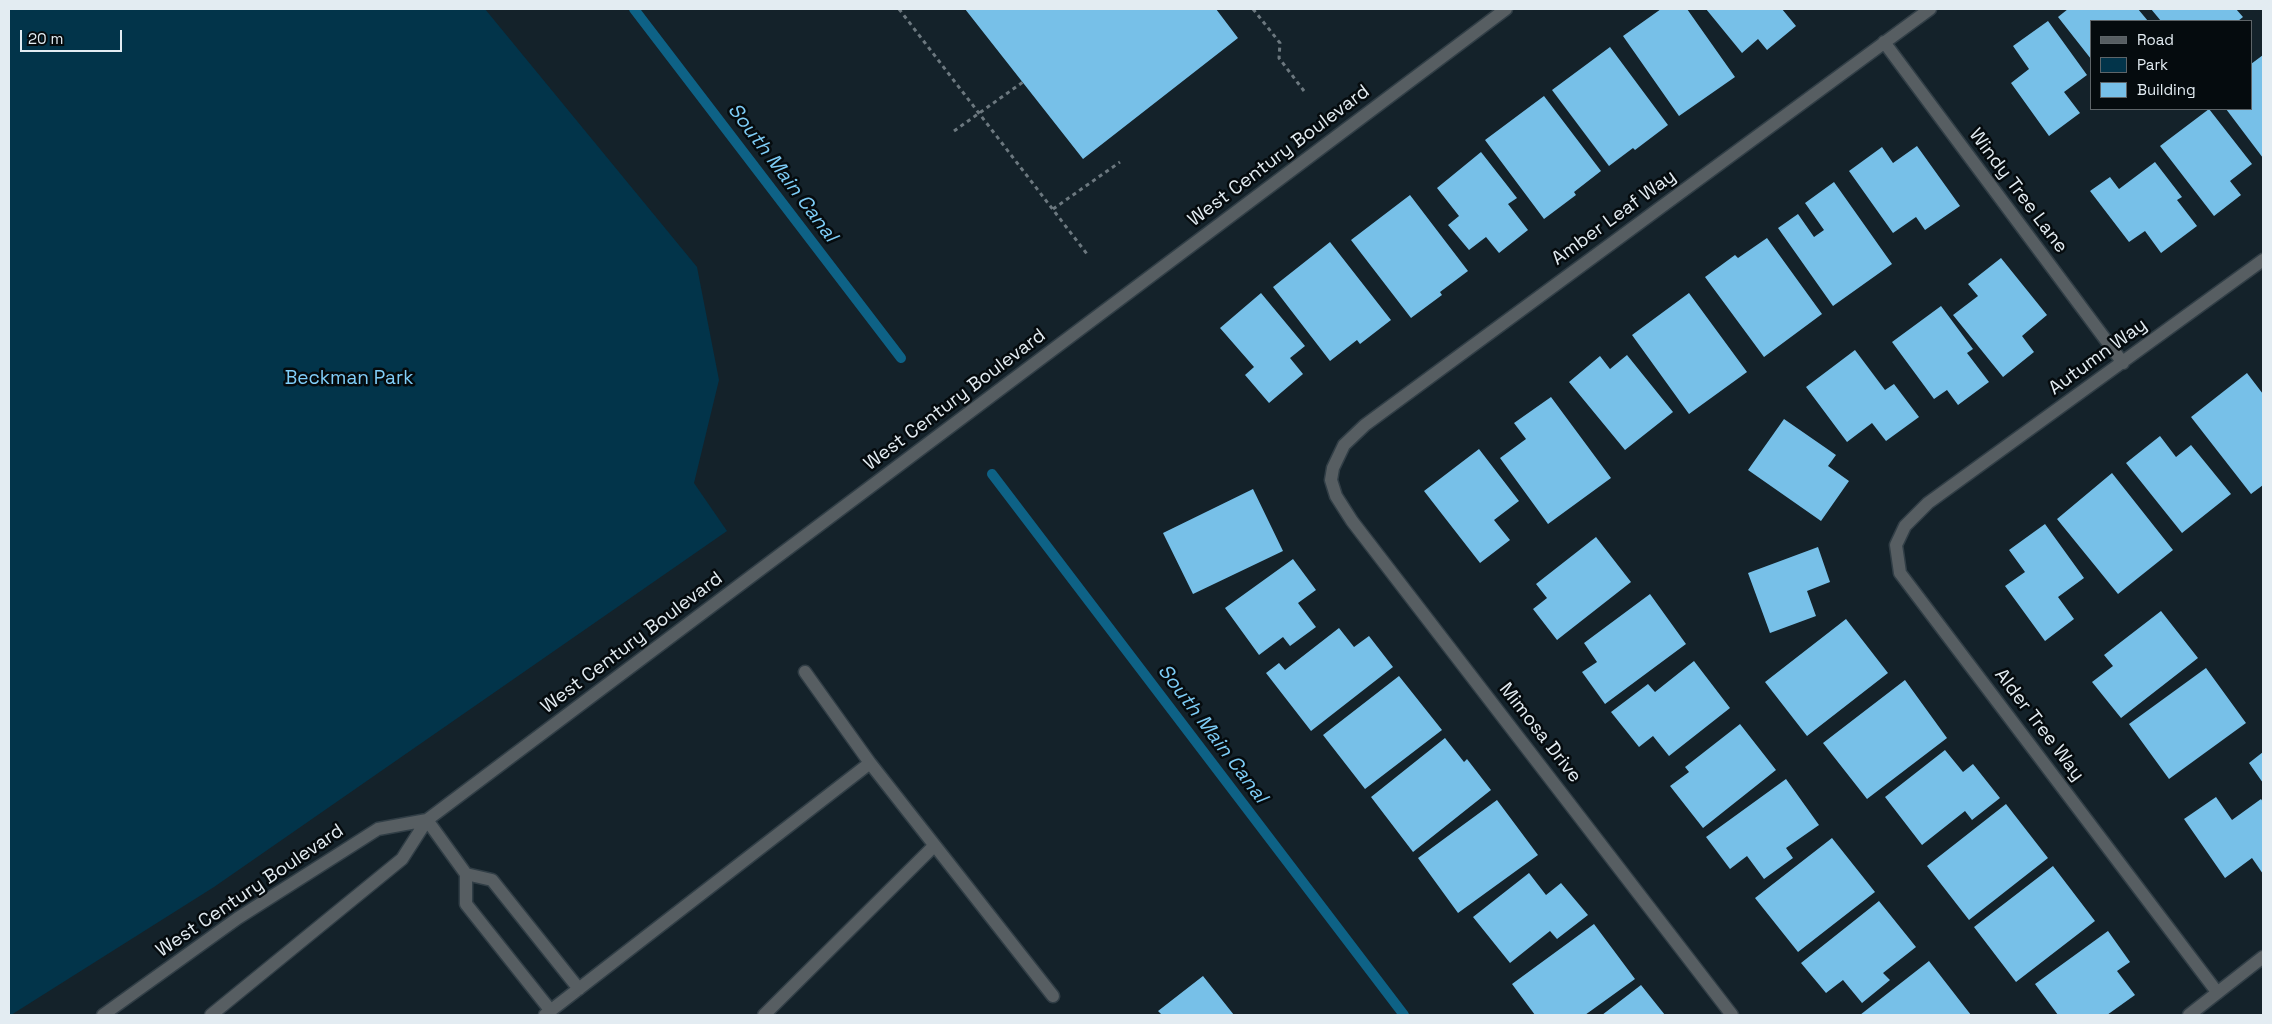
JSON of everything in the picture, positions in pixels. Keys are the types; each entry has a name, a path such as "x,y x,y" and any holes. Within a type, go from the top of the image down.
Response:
{"street":[{"name":"West Century Boulevard","path":"211,1015 402,859 427,820 1506,9"},
{"name":"Amber Leaf Way","path":"1333,468 1344,445 1365,425 1930,9"},
{"name":"Windy Tree Lane","path":"1884,42 2123,363"},
{"name":"Autumn Way","path":"1954,484 2263,260"},
{"name":"Mimosa Drive","path":"1333,468 1332,480 1336,496 1352,521 1732,1015"},
{"name":"Alder Tree Way","path":"1954,484 1928,503 1905,526 1896,545 1900,573 2218,992"},
{"path":"805,672 870,763 1053,996"},
{"path":"427,820 466,874 466,904 548,1013 870,763"},
{"name":"West Century Boulevard","path":"102,1015 238,918 378,828 427,820"},
{"path":"764,1015 934,846"},
{"path":"466,874 492,880 580,989"},
{"path":"2189,1015 2263,957"}],"path":[{"path":"898,9 1088,254"},
{"path":"1253,9 1280,43 1279,58 1304,91"},
{"path":"954,131 1023,82"},
{"path":"1053,209 1120,162"}],"green space":[{"name":"Beckman Park","path":"9,9 485,9 697,267 719,380 694,483 727,531 214,887 11,1015 9,1015"}],"building":[{"path":"965,9 1216,9 1238,38 1083,159"},
{"path":"1661,9 1687,9 1735,77 1679,116 1623,36"},
{"path":"1706,9 1782,9 1796,26 1767,50 1758,39 1742,53"},
{"path":"2068,9 2138,9 2147,20 2090,20 2090,58 2058,17"},
{"path":"2151,9 2236,9 2243,17 2239,20 2160,20"},
{"path":"2048,21 2087,75 2064,92 2080,113 2049,136 2011,83 2029,69 2013,46"},
{"path":"1610,47 1668,125 1635,150 1633,148 1609,166 1552,90"},
{"path":"2263,55 2263,158 2227,110 2252,110 2252,63"},
{"path":"1544,96 1601,171 1574,192 1576,195 1544,219 1485,140"},
{"path":"2210,110 2252,164 2230,181 2241,195 2214,216 2160,146"},
{"path":"1917,146 1960,206 1925,230 1916,217 1893,233 1849,171 1882,147 1893,163"},
{"path":"1481,152 1517,198 1508,204 1528,230 1499,253 1486,237 1469,250 1448,225 1459,216 1437,188"},
{"path":"2155,162 2182,197 2177,200 2197,226 2161,253 2145,231 2129,242 2090,191 2110,177 2119,189"},
{"path":"1834,182 1892,264 1833,306 1778,228 1798,214 1814,237 1824,230 1805,203"},
{"path":"1410,195 1468,271 1440,292 1442,295 1411,318 1351,240"},
{"path":"1767,238 1822,314 1764,357 1705,277 1735,255 1738,258"},
{"path":"1330,242 1391,320 1360,344 1357,340 1330,361 1273,287"},
{"path":"2001,258 2047,315 2022,336 2034,352 2003,377 1953,315 1978,296 1968,284"},
{"path":"1261,293 1305,346 1290,358 1303,374 1269,403 1245,375 1254,367 1220,328"},
{"path":"1689,293 1747,372 1689,414 1632,335"},
{"path":"1941,306 1973,349 1967,353 1989,382 1958,405 1947,390 1934,399 1892,342"},
{"path":"1855,350 1885,390 1894,384 1919,417 1886,441 1872,423 1847,442 1806,387"},
{"path":"1627,355 1673,412 1625,450 1569,382 1600,356 1610,369"},
{"path":"2247,373 2263,394 2263,485 2251,494 2191,417"},
{"path":"1551,397 1611,478 1548,524 1500,458 1526,439 1514,423"},
{"path":"1784,419 1836,455 1828,466 1849,481 1821,521 1748,470"},
{"path":"2160,436 2176,457 2191,445 2231,494 2182,533 2126,463"},
{"path":"1479,449 1519,501 1494,520 1510,540 1480,563 1424,491"},
{"path":"2112,473 2173,550 2118,594 2057,519"},
{"path":"1253,489 1283,551 1193,594 1163,533"},
{"path":"2045,524 2084,578 2058,597 2074,619 2045,641 2005,586 2025,572 2009,550"},
{"path":"1596,537 1631,582 1557,640 1533,609 1547,598 1536,584"},
{"path":"1818,547 1830,582 1807,591 1816,616 1770,633 1748,573"},
{"path":"1293,559 1316,590 1298,603 1316,627 1290,646 1283,637 1259,655 1225,608"},
{"path":"1650,594 1686,644 1605,704 1582,672 1597,662 1584,643"},
{"path":"2161,611 2198,658 2121,718 2092,682 2113,666 2104,655"},
{"path":"1846,619 1888,673 1807,736 1765,682"},
{"path":"1339,628 1354,647 1369,636 1393,667 1311,731 1266,673 1279,663 1285,670"},
{"path":"1694,661 1730,708 1669,756 1653,736 1639,747 1611,712 1648,684 1655,692"},
{"path":"2206,668 2246,723 2169,779 2129,724"},
{"path":"1399,676 1442,730 1365,789 1323,735"},
{"path":"1905,680 1947,738 1867,799 1823,743"},
{"path":"1740,724 1776,770 1703,828 1670,786 1689,772 1685,767"},
{"path":"1445,738 1464,762 1467,759 1491,790 1413,852 1371,797"},
{"path":"1945,750 1963,772 1973,764 2000,798 1972,820 1965,811 1922,845 1885,797"},
{"path":"2263,752 2263,783 2249,763"},
{"path":"1786,779 1819,825 1786,848 1793,858 1764,879 1747,856 1730,869 1706,837"},
{"path":"2216,797 2232,820 2261,799 2263,802 2263,874 2252,858 2225,878 2184,819"},
{"path":"1497,800 1538,855 1458,913 1418,858"},
{"path":"2006,804 2048,858 1969,920 1927,866"},
{"path":"1832,838 1875,892 1798,952 1755,898"},
{"path":"2053,866 2095,921 2016,982 1974,927"},
{"path":"1529,873 1546,895 1561,883 1588,915 1557,939 1550,931 1510,963 1473,917"},
{"path":"1879,901 1916,947 1883,973 1890,980 1862,1003 1843,980 1826,993 1801,963"},
{"path":"1594,924 1635,979 1585,1015 1535,1015 1512,984"},
{"path":"2108,931 2130,962 2117,971 2135,995 2107,1015 2058,1015 2035,984"},
{"path":"1929,961 1971,1015 1860,1015"},
{"path":"1203,976 1234,1015 1162,1015 1158,1011"},
{"path":"1641,985 1665,1015 1602,1015"}],"waterway":[{"name":"South Main Canal","path":"634,9 901,358"},
{"name":"South Main Canal","path":"992,474 1404,1015"}]}
